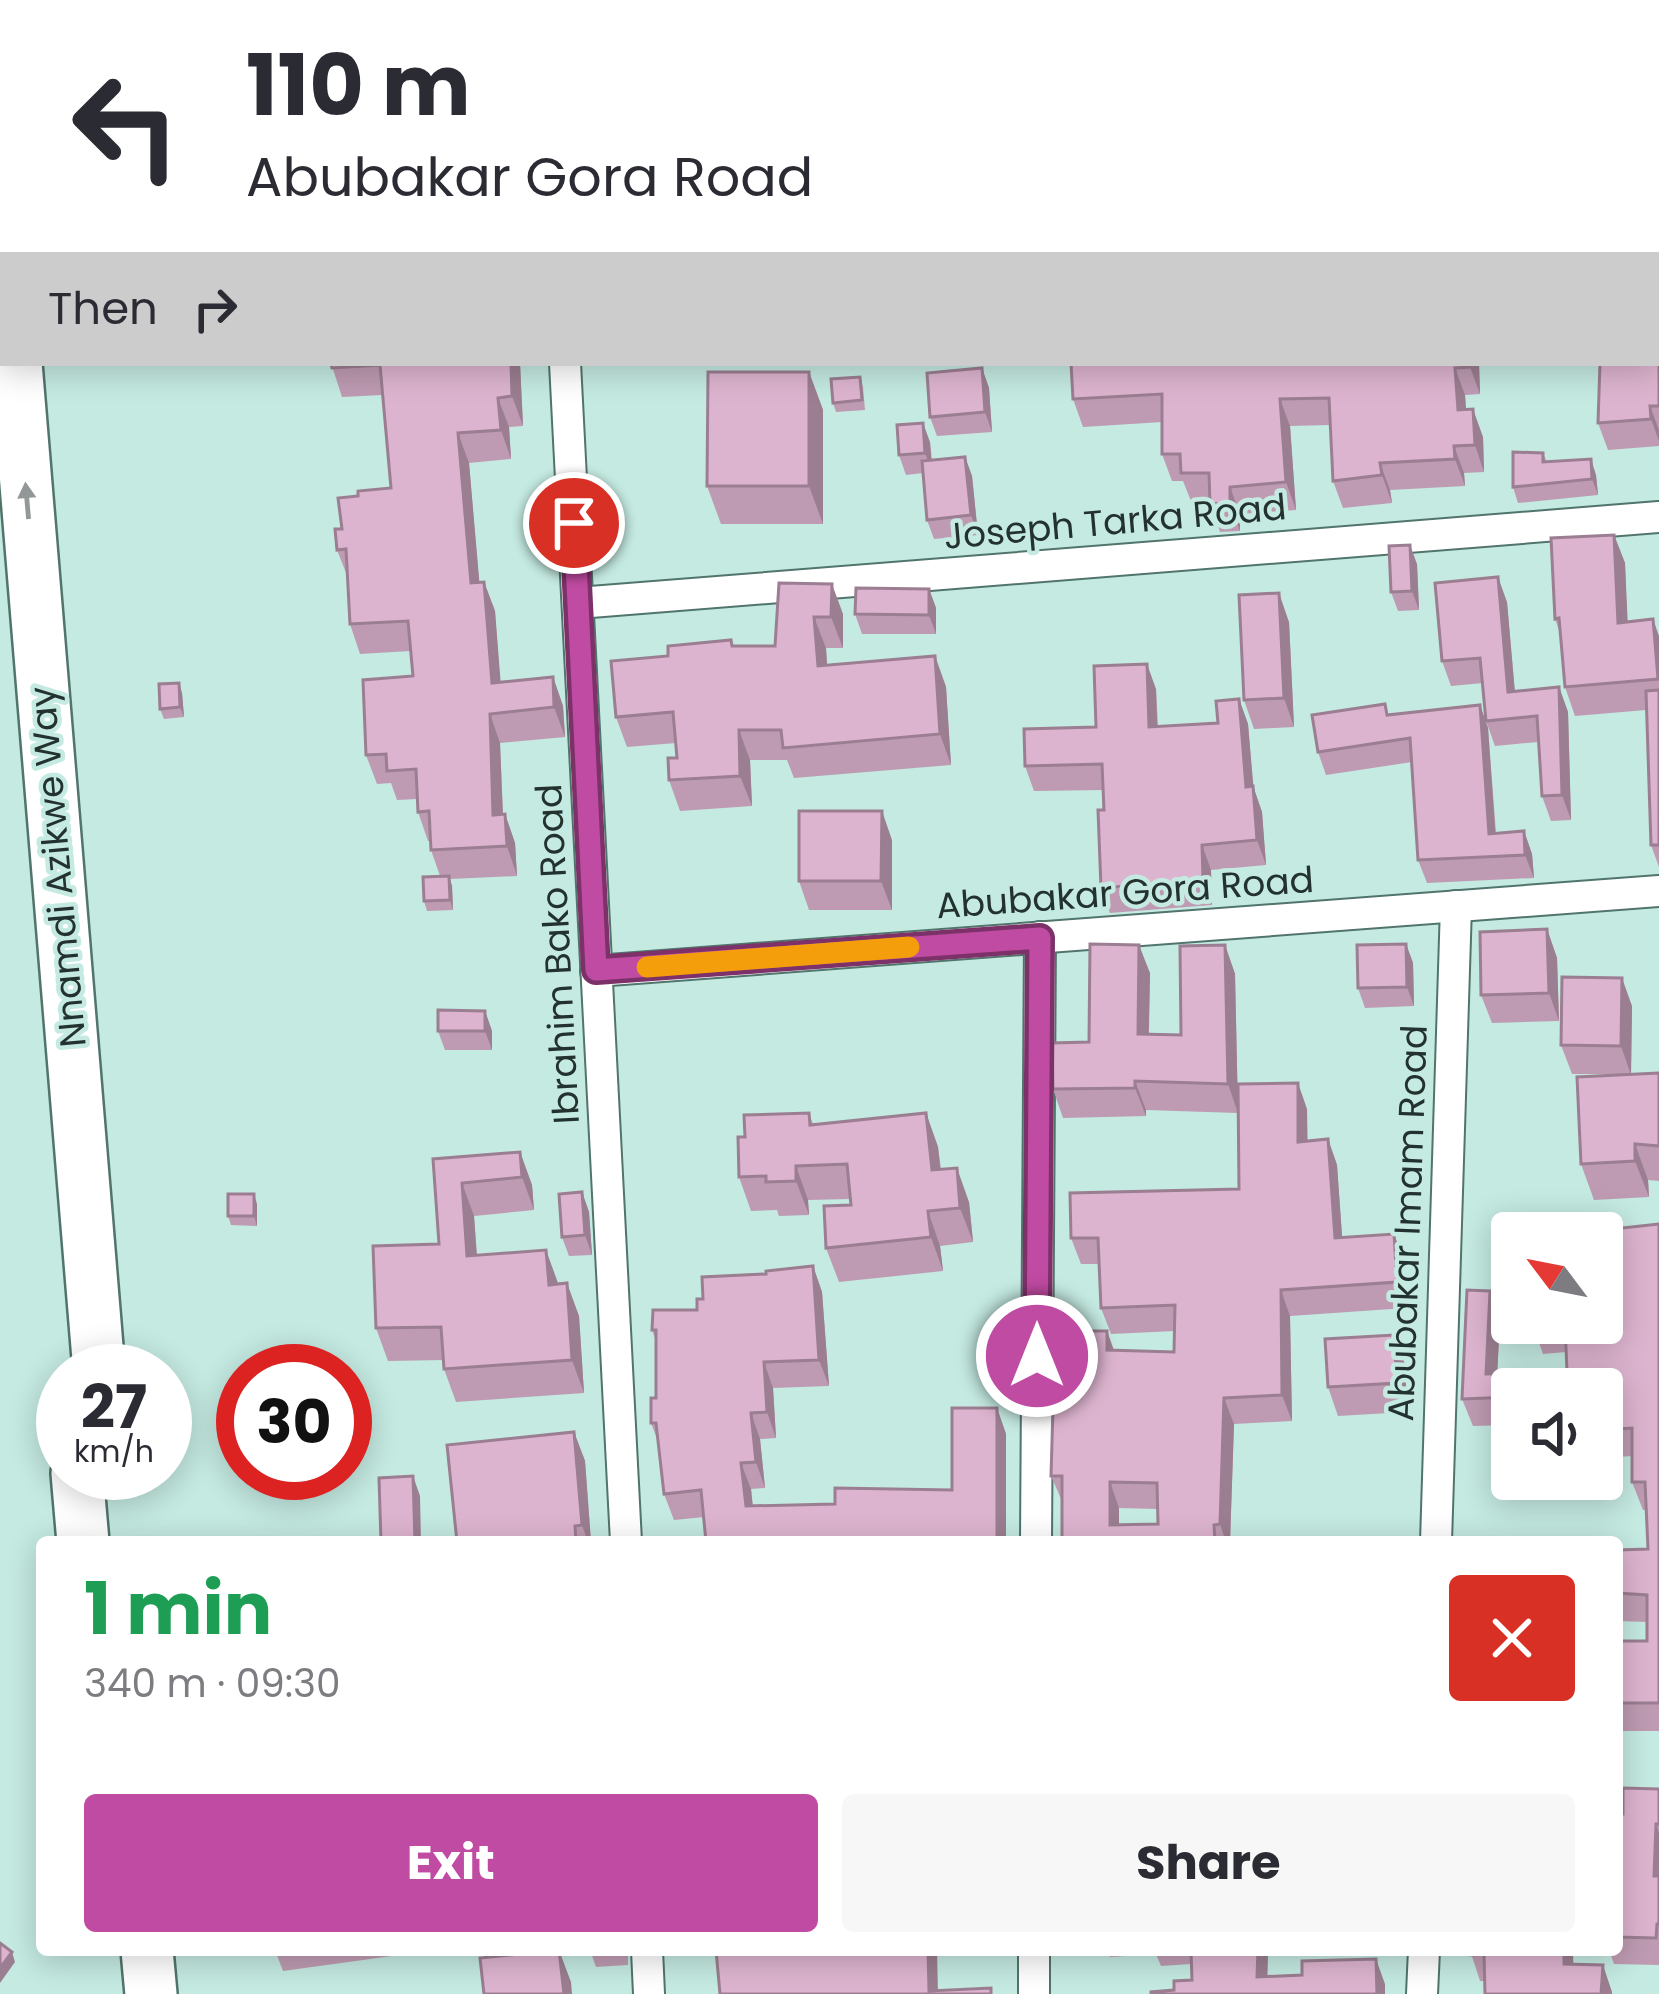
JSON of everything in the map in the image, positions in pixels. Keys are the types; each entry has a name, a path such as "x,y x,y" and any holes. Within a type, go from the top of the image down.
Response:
{"highway":[{"name":"Nnamdi Azikwe Way","path":"16,366 97,1344"},
{"name":"Nnamdi Azikwe Way","path":"0,549 67,1344"},
{"path":"79,1500 82,1536"},
{"path":"109,1500 112,1536"},
{"path":"118,1956 121,1994"},
{"path":"148,1956 151,1994"}],"street":[{"name":"Ibrahim Bako Road","path":"566,366 626,1536"},
{"name":"Joseph Tarka Road","path":"578,603 1659,518"},
{"name":"Abubakar Gora Road","path":"596,970 1659,891"},
{"name":"Abubakar Imam Road","path":"1436,1536 1456,906"},
{"path":"1036,1536 1040,938"},
{"path":"647,1956 649,1994"},
{"path":"1034,1956 1034,1994"},
{"path":"1422,1994 1424,1956"}],"building":[{"path":"380,366 511,366 512,396 498,398 501,430 458,433 471,583 484,582 492,683 553,677 554,707 490,714 493,815 505,814 507,846 431,850 429,811 418,812 416,769 387,771 386,754 366,755 363,680 413,676 408,621 350,624 346,549 337,550 335,529 342,529 338,498 391,488"},
{"path":"1071,366 1470,366 1455,368 1458,410 1473,409 1475,445 1454,446 1455,459 1380,463 1382,475 1333,481 1329,398 1280,399 1286,482 1230,487 1230,503 1210,504 1209,473 1181,473 1180,454 1162,454 1162,394 1073,399"},
{"path":"1600,366 1659,366 1659,406 1650,406 1651,419 1598,423"},
{"path":"982,368 985,412 930,417 927,373"},
{"path":"708,372 809,372 809,486 707,486"},
{"path":"860,377 862,400 833,403 831,379"},
{"path":"923,423 925,453 899,455 897,425"},
{"path":"1513,452 1543,453 1543,462 1591,459 1592,479 1513,487"},
{"path":"965,457 971,515 927,520 922,461"},
{"path":"1614,535 1618,623 1653,619 1658,679 1565,687 1551,538"},
{"path":"1410,545 1412,591 1391,592 1389,546"},
{"path":"1498,577 1508,692 1559,687 1562,795 1542,796 1537,716 1486,721 1480,658 1442,661 1435,583"},
{"path":"779,583 832,584 831,617 814,617 818,666 935,656 940,734 783,748 781,730 739,730 740,776 669,780 668,758 677,758 673,712 616,717 611,661 668,656 668,646 731,640 732,646 775,646"},
{"path":"856,588 929,589 929,615 855,614"},
{"path":"1279,593 1284,698 1244,700 1239,595"},
{"path":"1147,664 1149,727 1218,723 1216,701 1239,699 1246,787 1253,786 1257,840 1202,845 1203,880 1101,888 1098,810 1104,810 1102,764 1025,766 1024,729 1096,727 1094,666"},
{"path":"179,683 180,707 160,709 159,684"},
{"path":"1659,690 1659,845 1651,845 1646,691"},
{"path":"1385,704 1387,715 1480,705 1489,834 1524,831 1525,855 1418,860 1410,738 1318,752 1312,715"},
{"path":"799,811 882,811 881,881 799,881"},
{"path":"449,876 450,900 424,901 423,877"},
{"path":"1547,929 1549,993 1481,995 1480,932"},
{"path":"1090,944 1139,945 1138,1034 1181,1035 1180,946 1225,945 1228,1084 1135,1081 1135,1088 1053,1089 1052,1043 1089,1042"},
{"path":"1406,944 1407,987 1358,988 1357,945"},
{"path":"1562,977 1622,978 1621,1046 1561,1045"},
{"path":"438,1010 485,1011 485,1031 438,1031"},
{"path":"1659,1073 1659,1146 1635,1144 1635,1161 1581,1164 1577,1077"},
{"path":"1298,1083 1298,1142 1328,1139 1335,1238 1394,1234 1397,1282 1281,1290 1282,1395 1224,1398 1220,1524 1214,1525 1215,1536 1062,1536 1062,1476 1051,1476 1053,1408 1058,1408 1058,1331 1107,1331 1107,1350 1174,1352 1175,1305 1101,1308 1098,1238 1071,1238 1070,1193 1239,1189 1238,1084","holes":["1110,1482 1157,1483 1158,1524 1110,1525"]},
{"path":"809,1113 810,1125 926,1113 932,1170 957,1168 960,1208 928,1211 931,1237 826,1248 824,1206 851,1205 847,1164 796,1166 796,1181 739,1177 738,1137 745,1137 744,1115"},
{"path":"520,1152 522,1177 462,1183 467,1256 546,1250 549,1285 567,1283 572,1360 444,1369 441,1327 376,1328 373,1246 439,1244 433,1159"},
{"path":"582,1192 585,1235 562,1237 559,1194"},
{"path":"228,1194 254,1194 254,1216 228,1216"},
{"path":"1659,1224 1659,1703 1623,1703 1623,1641 1647,1641 1647,1595 1623,1593 1623,1550 1648,1549 1645,1482 1632,1482 1632,1428 1623,1429 1623,1368 1567,1368 1566,1344 1623,1344 1623,1228"},
{"path":"813,1266 819,1360 764,1362 767,1412 751,1413 756,1462 741,1463 746,1506 835,1504 835,1488 952,1490 952,1408 997,1408 997,1536 705,1536 701,1490 664,1494 656,1423 651,1423 651,1398 656,1398 653,1310 697,1310 697,1299 703,1299 702,1277"},
{"path":"1467,1290 1490,1291 1486,1374 1491,1374 1491,1398 1462,1399"},
{"path":"1394,1335 1397,1383 1328,1387 1325,1339"},
{"path":"574,1432 582,1525 575,1526 576,1536 456,1536 447,1445"},
{"path":"413,1476 415,1536 381,1536 379,1478"},
{"path":"1623,1788 1659,1789 1656,1938 1623,1937"},
{"path":"0,1943 12,1952 0,1968"},
{"path":"560,1956 564,1994 484,1994 480,1958"},
{"path":"717,1956 928,1956 929,1991 991,1988 991,1994 720,1994"},
{"path":"1191,1956 1258,1956 1257,1977 1302,1975 1302,1961 1376,1959 1377,1994 1151,1994 1174,1990 1174,1981 1192,1980"},
{"path":"1484,1956 1564,1956 1564,1964 1603,1965 1601,1994 1485,1994"}],"slow traffic":[{"path":"647,967 909,947"}],"route":[{"path":"574,523 596,970 1040,938 1037,1356"}]}
